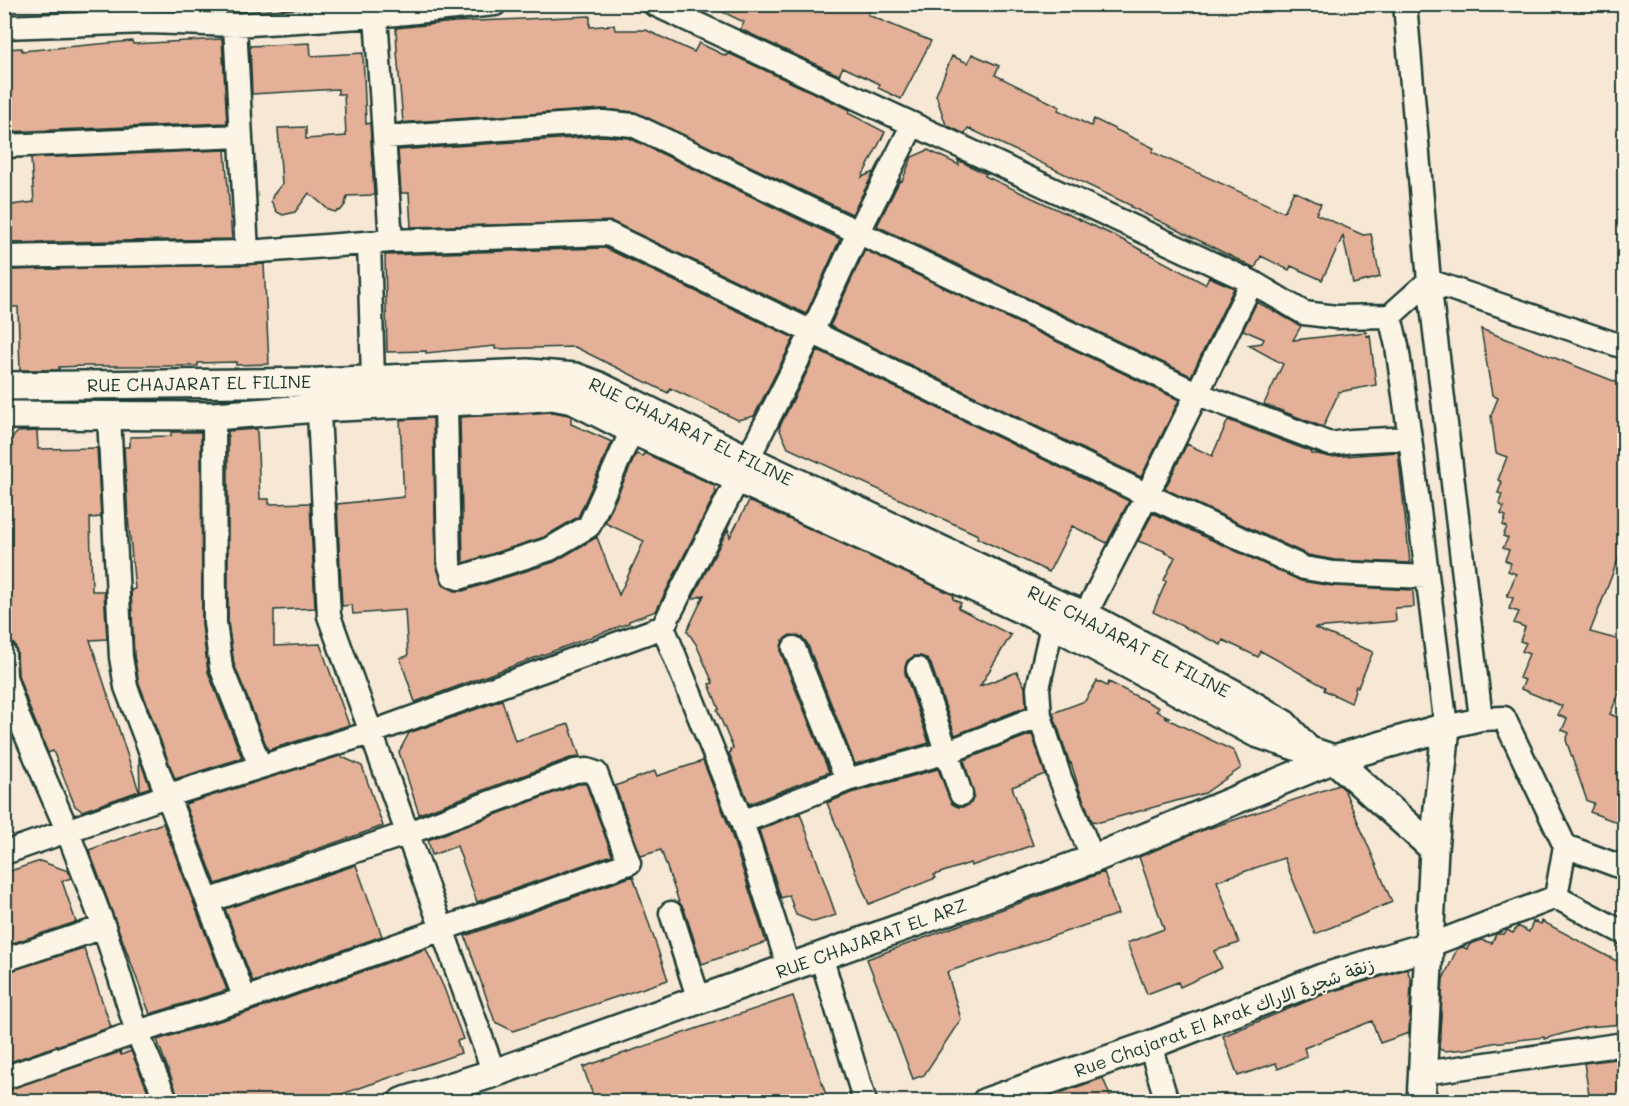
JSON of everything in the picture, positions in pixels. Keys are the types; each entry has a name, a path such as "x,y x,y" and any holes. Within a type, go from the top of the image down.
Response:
{"street":[{"path":"4,27 148,13 235,25 376,16 495,4"},
{"path":"654,4 1252,282 1304,313 1336,317 1390,316 1429,281"},
{"path":"1405,4 1429,281 1481,719"},
{"path":"373,380 386,137 376,16"},
{"path":"235,25 247,252"},
{"path":"386,137 603,122 633,125 1198,394 1330,444 1410,438"},
{"path":"4,853 169,795 370,733 663,627 812,332 858,233 913,124"},
{"path":"4,146 241,136"},
{"path":"4,256 247,252 380,242 608,234 1147,495 1304,568 1334,573 1427,577"},
{"path":"1429,281 1624,347"},
{"path":"1085,615 1198,394 1252,282"},
{"path":"1390,316 1397,346 1410,438 1446,727 1434,849 1422,1101"},
{"name":"RUE CHAJARAT EL FILINE","path":"4,415 214,417 318,395 373,380 528,373 575,377 599,386 743,469 1054,613 1256,733 1321,755"},
{"name":"RUE CHAJARAT EL FILINE","path":"4,386 318,395 446,402 552,396 573,400 632,430 743,469"},
{"path":"318,395 329,616 494,1073"},
{"path":"446,402 449,563 453,576 459,578 550,549 589,526 632,430"},
{"path":"109,416 121,657 126,687 245,999"},
{"path":"214,417 215,623 221,667 260,766"},
{"path":"1054,613 1038,688 1040,716 1060,778 1093,859"},
{"name":"RUE CHAJARAT EL FILINE","path":"1054,613 1085,615 1234,694 1284,724 1321,755"},
{"path":"663,627 742,822 789,968"},
{"path":"794,648 848,780"},
{"path":"4,653 11,716 67,830 104,927 137,1032 167,1101"},
{"path":"918,669 961,794"},
{"path":"742,822 848,780 948,752 1040,716"},
{"path":"1321,755 1481,719 1504,718 1565,846 1556,897"},
{"path":"1321,755 1434,849"},
{"name":"RUE CHAJARAT EL ARZ","path":"402,1101 494,1073 1093,859 1321,755"},
{"path":"4,1078 137,1032 245,999 629,863 596,773 587,770 575,771 408,833 208,901"},
{"path":"1565,846 1624,868"},
{"path":"1428,946 1556,897 1624,933"},
{"path":"671,913 699,1000"},
{"path":"4,960 104,927"},
{"name":"Rue Chajarat El Arak زنقة شجرة الاراك","path":"986,1101 1150,1045 1322,978 1428,946"},
{"path":"821,956 865,1101"},
{"path":"1424,1073 1624,1044"},
{"path":"1150,1045 1167,1101"}],"building":[{"path":"706,4 872,4 868,15 931,41 901,99 878,88 880,84 843,67 839,75 740,29 744,22"},
{"path":"590,16 590,27 614,25 615,30 646,30 694,52 699,43 726,56 728,53 850,110 848,113 885,132 862,177 874,172 852,214 635,112 602,109 397,123 403,122 396,28 455,22"},
{"path":"222,39 227,123 4,132 4,49 22,48 22,51 132,41 133,44"},
{"path":"310,43 311,56 363,53 366,124 370,123 374,195 347,196 345,205 341,210 335,212 329,210 309,193 295,212 283,215 277,212 271,201 282,184 278,128 306,127 306,139 346,136 344,94 338,94 338,89 252,94 250,46"},
{"path":"972,54 999,66 995,75 1060,107 1058,110 1091,126 1094,119 1154,148 1152,152 1284,212 1294,191 1321,204 1316,214 1363,235 1371,234 1380,277 1353,284 1343,236 1322,280 1291,266 1289,270 1261,256 1255,268 968,128 965,134 946,125 936,95 952,56 968,63"},
{"path":"603,136 629,138 840,239 806,314 613,222 411,227 409,193 401,193 398,150"},
{"path":"225,150 232,239 4,243 4,206 34,202 31,158"},
{"path":"928,150 959,165 958,160 986,174 985,176 1117,237 1205,284 1209,277 1234,288 1191,376 877,226 900,180 902,181 912,157"},
{"path":"605,248 794,338 754,416 738,420 670,388 668,393 575,347 495,349 495,346 426,353 426,351 387,352 385,255"},
{"path":"865,250 1179,400 1141,477 830,326"},
{"path":"264,264 269,364 236,365 236,362 198,363 198,366 84,366 59,367 59,370 20,370 18,307 11,307 10,270"},
{"path":"1257,302 1301,326 1293,340 1366,332 1367,336 1370,335 1376,385 1339,392 1323,427 1264,404 1283,364 1248,345 1262,343 1264,339 1243,330"},
{"path":"1481,329 1624,385 1624,544 1590,632 1624,641 1624,682 1610,714 1624,720 1624,825 1590,812 1594,803 1587,801 1566,740 1569,733 1562,730 1567,719 1558,715 1562,706 1521,689 1525,680 1519,678 1529,654 1522,651 1526,643 1520,641 1525,627 1514,623 1519,612 1509,609 1513,598 1507,596 1516,574 1508,571 1511,563 1505,560 1509,550 1503,548 1508,538 1503,536 1507,527 1503,525 1506,516 1501,514 1504,507 1499,504 1502,494 1498,493 1502,482 1498,480 1507,457 1496,453 1491,415 1498,398 1492,395"},
{"path":"818,350 1129,501 1107,543 1072,526 1049,572 977,538 978,535 788,448 779,428"},
{"path":"553,412 571,416 571,424 612,442 578,517 544,537 463,563 460,417"},
{"path":"433,418 436,564 443,585 455,591 463,591 554,562 597,537 619,595 644,541 605,523 636,454 643,456 644,453 714,485 716,492 656,611 415,702 400,658 408,656 405,610 353,614 352,605 342,606 337,504 404,497 400,420"},
{"path":"1228,420 1312,452 1311,454 1331,457 1398,452 1410,563 1335,560 1308,555 1165,489 1187,444 1212,456"},
{"path":"257,429 260,499 269,499 269,504 310,503 315,608 274,610 274,646 320,644 349,725 268,750 234,664 228,622 228,431"},
{"path":"37,431 38,449 97,448 101,517 90,518 92,591 104,591 107,639 90,640 139,791 82,811 75,806 53,751 48,753 30,709 18,675 15,645 9,641 6,625 4,504 8,504 5,444 18,432"},
{"path":"171,432 201,432 202,625 208,672 242,758 175,779 139,683 134,656 131,590 135,589 124,447 130,447 130,437 171,436"},
{"path":"749,501 954,595 953,599 961,603 958,608 1011,635 980,686 1017,672 1025,687 1026,707 955,735 931,664 926,658 914,656 907,661 905,673 929,743 855,764 807,643 802,637 790,635 783,640 781,653 829,772 749,804 729,753 733,748 709,684 713,683 696,644 687,631 704,595 692,599 728,529 730,537"},
{"path":"1153,513 1301,581 1333,586 1413,590 1414,607 1395,608 1396,621 1314,628 1373,652 1358,687 1356,686 1351,703 1324,690 1325,687 1261,651 1258,657 1223,640 1221,645 1153,612 1175,557 1138,541"},
{"path":"1097,681 1107,686 1109,682 1159,708 1156,711 1169,717 1165,718 1234,751 1241,768 1205,793 1100,822 1092,821 1053,713 1085,701"},
{"path":"502,700 515,741 569,724 580,757 570,758 419,814 399,752 409,733"},
{"path":"1032,734 1045,774 1012,787 1033,845 971,866 970,863 934,875 936,878 869,904 827,803 851,793 938,769 952,804 965,807 971,803 974,796 964,760"},
{"path":"340,756 362,766 383,826 216,884 185,804"},
{"path":"139,758 150,787 140,791"},
{"path":"703,761 729,827 766,942 702,964 661,850 641,856 615,786 655,771 657,776"},
{"path":"578,784 586,784 612,855 477,902 457,846 432,855 428,840"},
{"path":"1339,785 1344,789 1392,902 1315,934 1284,858 1217,881 1239,943 1214,951 1222,968 1180,987 1178,982 1147,994 1127,943 1164,929 1139,857 1198,832"},
{"path":"800,813 836,915 814,922 796,915 789,895 781,898 759,830"},
{"path":"163,823 227,990 150,1014 89,850"},
{"path":"40,861 68,871 71,878 62,881 76,922 4,946 4,873"},
{"path":"356,865 382,936 253,982 225,909"},
{"path":"1104,872 1118,914 947,972 961,1019 924,1075 913,1079 867,959"},
{"path":"633,876 668,980 513,1031 495,1022 465,936"},
{"path":"1533,921 1541,924 1542,921 1624,965 1624,1024 1587,1027 1544,1039 1544,1037 1493,1043 1467,1049 1444,1051 1439,1049 1443,979 1457,949 1463,947 1467,949 1470,944 1481,940 1492,943 1496,934 1504,934 1507,930 1513,933 1518,926 1529,932"},
{"path":"84,948 111,1027 4,1064 4,973"},
{"path":"426,949 444,988 463,1039 457,1041 461,1053 322,1101 180,1101 157,1040 249,1012"},
{"path":"1407,969 1411,980 1409,1033 1380,1043 1372,1021 1304,1048 1307,1057 1278,1069 1276,1063 1238,1076 1223,1036 1327,993"},
{"path":"793,996 828,1101 595,1101 583,1067"},
{"path":"131,1051 152,1101 4,1101 4,1091 120,1052 121,1055"},
{"path":"1624,1058 1624,1101 1590,1101 1584,1063"},
{"path":"1103,1078 1112,1101 1043,1101 1042,1099"}]}
